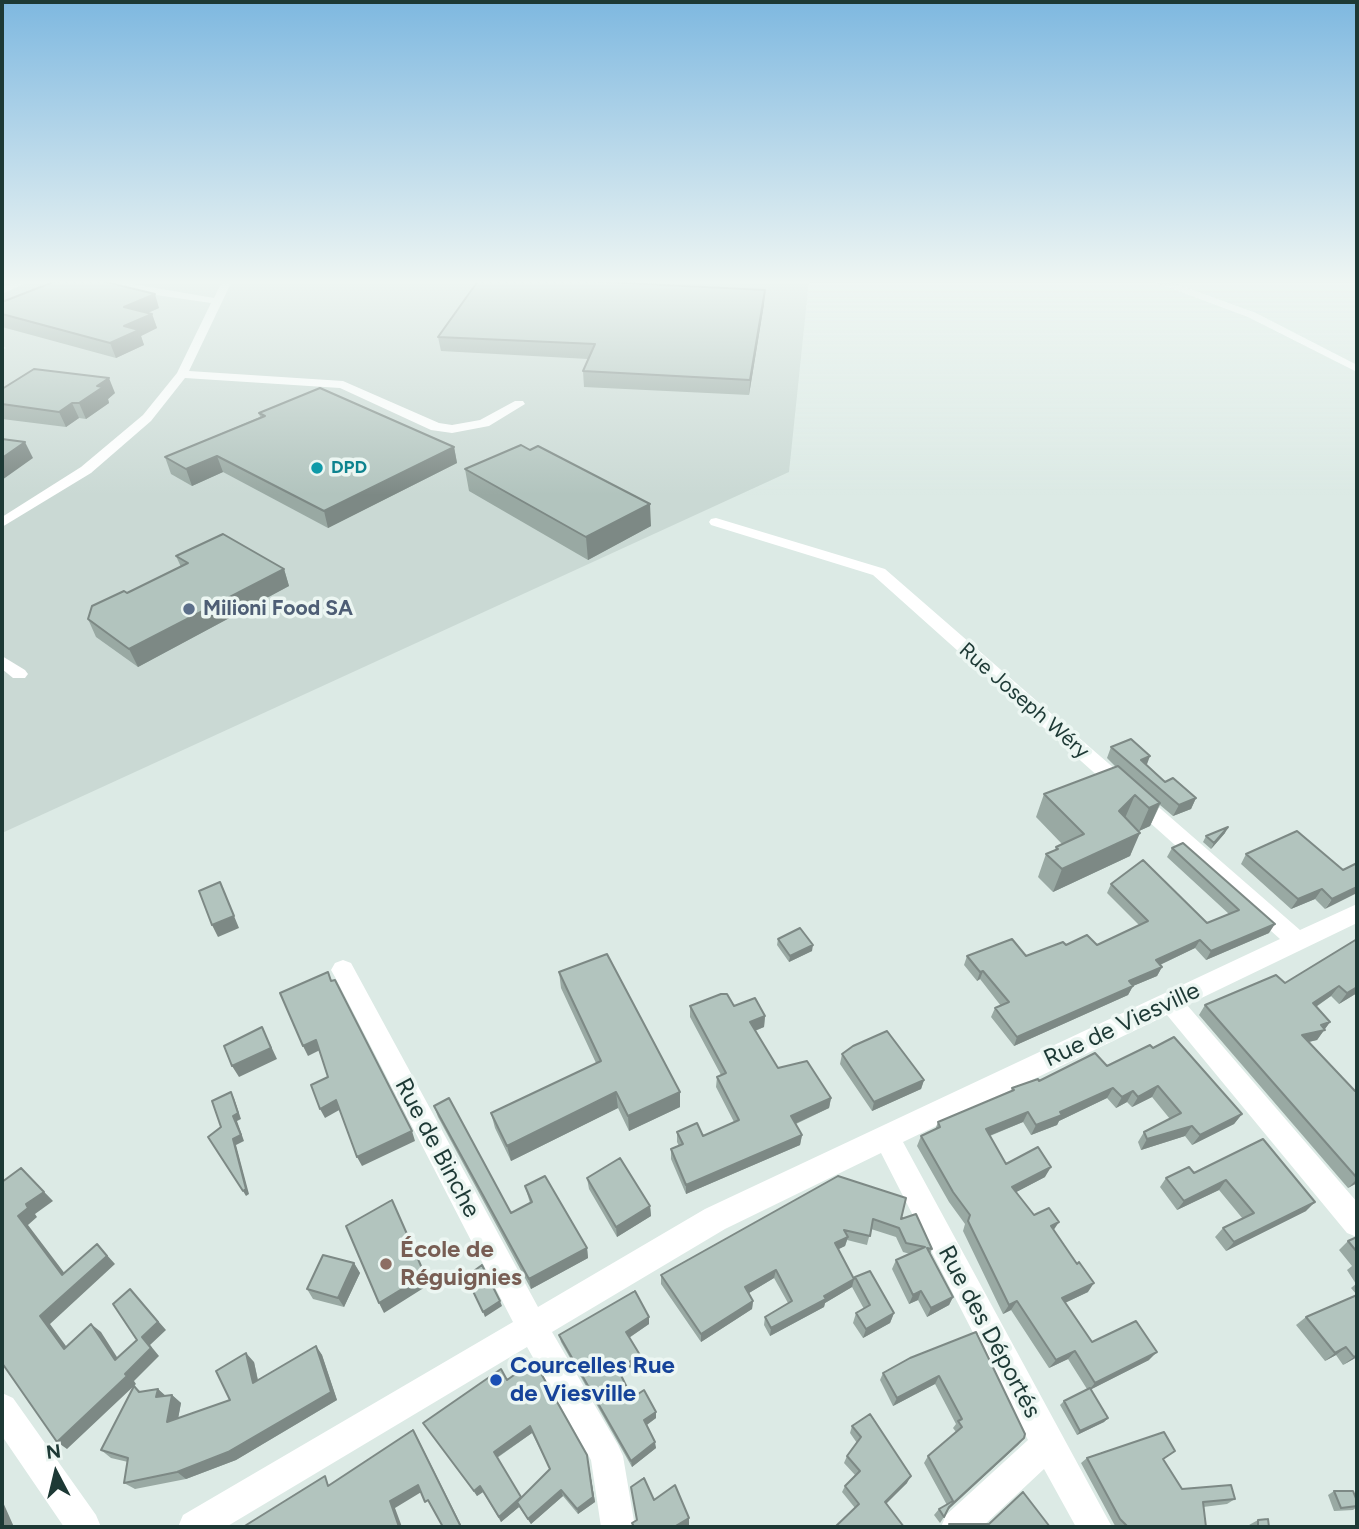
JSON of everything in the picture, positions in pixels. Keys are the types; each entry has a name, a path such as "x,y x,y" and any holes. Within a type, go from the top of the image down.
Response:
{"street":[{"path":"2,523 86,470 147,418 182,374 192,352"},
{"path":"1325,352 1357,369"},
{"path":"182,374 343,385 436,427 453,429 484,423 519,404"},
{"name":"Rue Joseph Wéry","path":"716,522 879,572 1298,942"},
{"path":"2,661 19,674"},
{"name":"Rue de Viesville","path":"886,1136 1357,913"},
{"name":"Rue de Binche","path":"343,970 532,1326 607,1456 618,1527"},
{"path":"1171,1003 1357,1223"},
{"path":"195,1527 715,1219 886,1136"},
{"name":"Rue des Déportés","path":"886,1136 1047,1444 1095,1527"},
{"path":"2,1409 84,1527"},
{"path":"958,1527 1047,1444"}],"shaded area":[{"path":"2,352 802,352 789,472 2,833"}],"building":[{"path":"591,352 755,352 750,380 583,371"},
{"path":"34,369 109,378 97,386 103,387 59,412 2,404 2,389"},
{"name":"DPD","path":"320,388 454,447 324,511 217,456 186,469 165,457 265,416 259,413"},
{"path":"2,439 25,442 2,458"},
{"path":"521,445 530,450 538,446 650,504 586,537 465,469"},
{"path":"223,534 284,569 129,649 88,619 92,606 124,591 127,593 188,563 176,556"},
{"path":"1131,739 1150,756 1141,760 1165,782 1173,778 1196,798 1179,805 1111,747"},
{"path":"1118,766 1160,803 1149,808 1135,795 1119,811 1140,833 1062,869 1046,854 1084,834 1044,794"},
{"path":"1228,827 1214,843 1206,836"},
{"path":"1297,831 1343,870 1357,863 1357,887 1332,899 1322,889 1298,899 1246,854"},
{"path":"1183,843 1275,924 1211,951 1200,940 1156,960 1162,967 1129,981 1133,986 1017,1037 995,1008 1009,1002 967,956 1012,939 1026,956 1063,942 1066,945 1087,935 1097,945 1148,921 1111,884 1143,860 1207,923 1239,910 1172,848"},
{"path":"220,882 234,916 212,925 199,891"},
{"path":"800,928 813,945 790,956 778,939"},
{"path":"1357,939 1357,987 1347,993 1339,986 1313,1003 1330,1022 1321,1025 1325,1030 1302,1035 1355,1091 1357,1090 1357,1178 1205,1005 1276,975 1285,983"},
{"path":"607,954 680,1092 628,1116 616,1092 507,1146 491,1113 601,1061 559,972"},
{"path":"328,972 331,981 335,980 412,1131 357,1157 336,1100 320,1109 311,1085 328,1077 316,1040 303,1046 280,993"},
{"path":"727,994 734,1006 755,998 765,1016 750,1022 778,1068 807,1061 831,1098 791,1116 802,1135 686,1185 671,1149 683,1144 677,1132 697,1123 703,1136 739,1120 717,1077 726,1073 690,1006"},
{"path":"262,1027 271,1048 232,1066 224,1046"},
{"path":"887,1031 924,1080 874,1102 842,1054 853,1046"},
{"path":"1174,1037 1242,1114 1200,1135 1192,1126 1147,1139 1144,1132 1181,1113 1158,1086 1138,1097 1133,1091 1122,1097 1113,1088 1060,1112 1062,1115 1036,1125 1028,1112 986,1129 1006,1164 1038,1147 1051,1167 1012,1187 1034,1215 1049,1208 1059,1222 1051,1226 1077,1264 1079,1262 1094,1283 1062,1298 1092,1342 1136,1321 1157,1352 1095,1383 1075,1351 1056,1360 1017,1301 1009,1305 968,1221 970,1215 953,1192 921,1136 940,1127 938,1122 1014,1090 1012,1088 1038,1079 1039,1081 1095,1053 1107,1066 1150,1045 1153,1048"},
{"path":"231,1092 238,1113 233,1116 241,1135 233,1139 246,1189 243,1191 208,1137 221,1127 212,1101"},
{"path":"449,1098 511,1213 532,1202 525,1186 545,1176 587,1248 529,1279 434,1106"},
{"path":"1263,1139 1315,1202 1234,1242 1223,1228 1254,1213 1226,1180 1184,1201 1166,1178 1189,1167 1194,1173"},
{"path":"620,1158 650,1206 616,1227 587,1178"},
{"path":"21,1168 44,1192 26,1204 28,1208 18,1216 62,1275 97,1244 107,1256 40,1316 64,1349 91,1324 115,1360 137,1340 113,1304 130,1289 158,1322 142,1337 151,1348 125,1374 127,1376 57,1442 2,1363 2,1182"},
{"path":"838,1176 906,1198 901,1219 916,1214 932,1249 927,1248 953,1297 931,1308 921,1291 913,1295 896,1260 925,1247 906,1243 899,1228 873,1219 870,1236 844,1230 848,1237 835,1243 854,1279 824,1296 826,1299 771,1328 765,1317 792,1301 776,1270 745,1287 753,1301 701,1334 661,1275"},
{"name":"École de Réguignies","path":"392,1200 425,1275 379,1303 346,1226"},
{"path":"1357,1237 1357,1252 1348,1241"},
{"path":"323,1255 354,1263 338,1298 307,1289"},
{"path":"482,1265 500,1301 483,1312 471,1287 476,1284 471,1273"},
{"path":"870,1271 894,1313 866,1329 856,1313 870,1305 855,1277"},
{"path":"635,1291 649,1317 626,1332 640,1355 618,1369 632,1398 644,1390 656,1412 644,1420 655,1442 631,1461 559,1335"},
{"path":"1357,1295 1357,1355 1354,1357 1346,1347 1335,1353 1306,1317"},
{"path":"976,1332 1025,1434 1024,1438 949,1507 944,1517 939,1509 953,1501 928,1456 962,1427 958,1421 962,1419 939,1376 897,1398 883,1373 910,1358"},
{"path":"316,1346 331,1392 228,1452 177,1472 124,1483 128,1458 101,1450 134,1386 139,1392 158,1389 156,1397 172,1395 167,1422 230,1400 216,1371 246,1353 253,1383"},
{"path":"534,1361 587,1455 593,1497 577,1509 561,1490 528,1519 517,1502 550,1469 530,1426 494,1452 521,1497 499,1517 480,1486 474,1491 423,1423 501,1369 507,1380"},
{"path":"1090,1388 1108,1418 1080,1431 1064,1401"},
{"path":"870,1414 911,1476 885,1502 904,1527 835,1527 859,1504 845,1486 860,1471 847,1456 861,1437 852,1426"},
{"path":"413,1430 461,1527 443,1527 428,1500 425,1502 418,1485 390,1501 399,1527 243,1527 325,1476 328,1486"},
{"path":"1164,1432 1175,1451 1163,1459 1182,1489 1231,1485 1235,1499 1203,1502 1206,1527 1128,1527 1120,1519 1087,1458"},
{"path":"644,1478 654,1500 675,1485 689,1518 674,1527 634,1527 632,1523 637,1520 631,1487"},
{"path":"1334,1491 1353,1491 1357,1506 1341,1508"},
{"path":"1023,1492 1050,1527 951,1527 949,1524 989,1524"},
{"path":"1268,1519 1269,1527 1258,1527 1258,1520"}],"place":[{"name":"DPD","path":"317,468"},
{"name":"Milioni Food SA","path":"189,609"},
{"name":"École de Réguignies","path":"386,1264"},
{"name":"Courcelles Rue de Viesville","path":"496,1380"}]}
